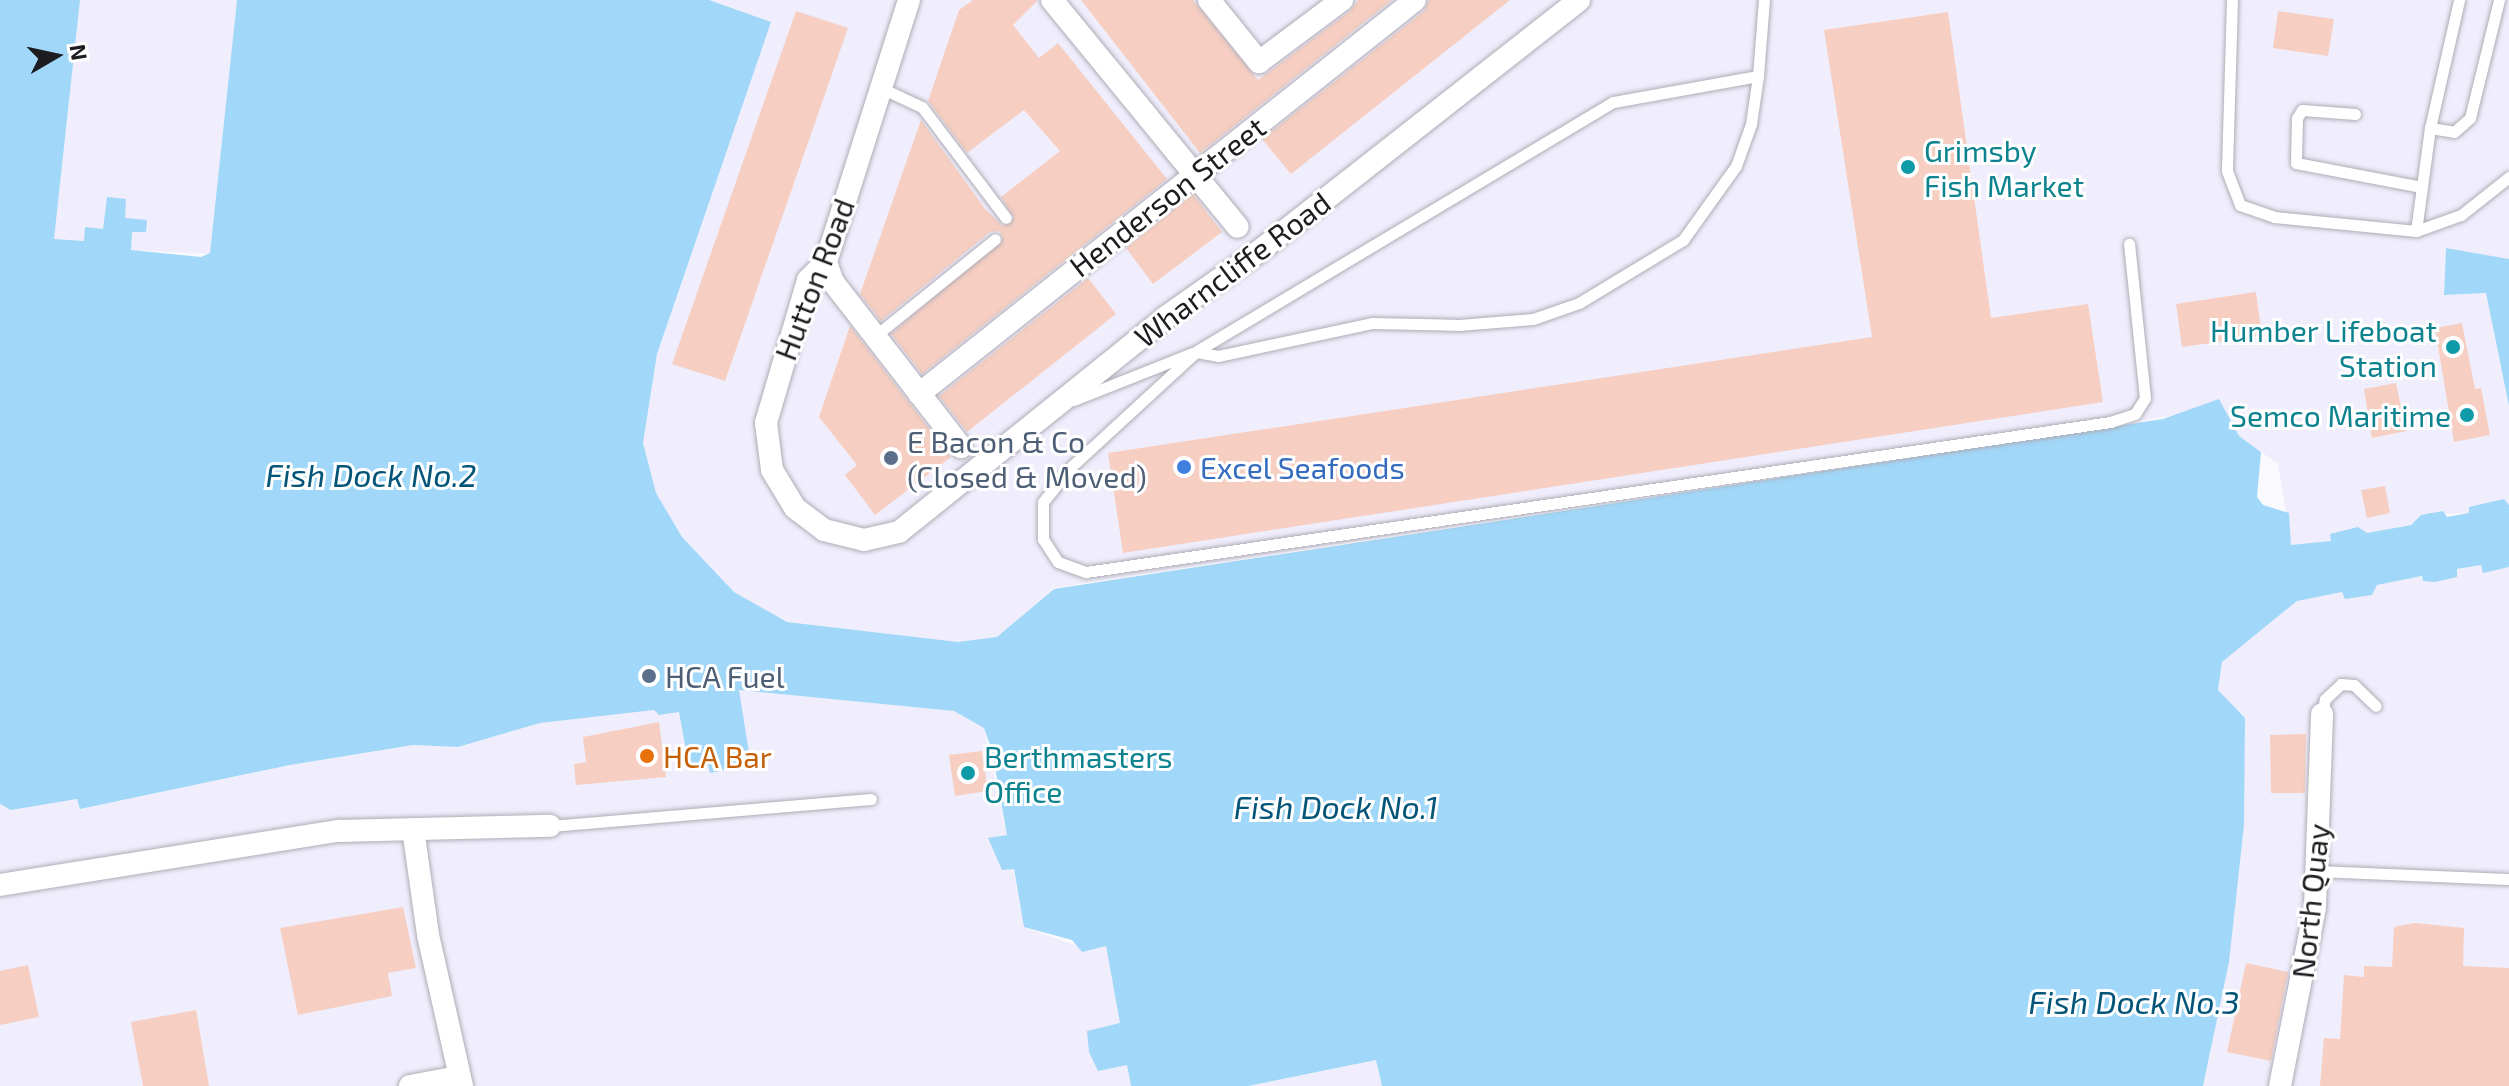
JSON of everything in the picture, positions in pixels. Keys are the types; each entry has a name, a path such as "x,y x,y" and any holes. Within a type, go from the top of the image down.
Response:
{"street":[{"name":"Hutton Road","path":"885,538 845,537 809,520 782,491 766,444 774,383 808,280 826,262 909,0"},
{"path":"1052,0 1238,227"},
{"path":"1209,0 1259,62 1342,0"},
{"name":"Henderson Street","path":"919,394 1415,0"},
{"name":"Wharncliffe Road","path":"885,538 1579,0"},
{"path":"826,262 833,282 961,447"},
{"name":"North Quay","path":"2280,1086 2309,957 2317,871 2322,714"},
{"path":"0,885 339,831 550,826"},
{"path":"410,1086 460,1082 428,935 413,829"}],"lane":[{"path":"1196,352 1218,356 1372,323 1459,325 1533,319 1579,303 1683,240 1736,166 1751,124 1764,0"},
{"path":"2232,0 2227,171 2240,205 2274,217 2416,231 2461,215 2509,177"},
{"path":"2416,231 2430,128 2459,0"},
{"path":"2430,128 2454,132 2470,118 2499,0"},
{"path":"1051,410 1196,352 1613,102 1758,76"},
{"path":"881,88 922,107 1006,218"},
{"path":"2355,114 2302,110 2297,118 2296,163 2306,169 2422,187"},
{"path":"875,336 995,239"},
{"path":"1196,352 1072,466 1043,502 1043,539 1058,562 1086,572 2110,422 2135,414 2145,398 2129,244"},
{"path":"2322,714 2325,699 2341,684 2354,685 2376,706"},
{"path":"550,826 871,799"},
{"path":"2317,871 2508,879"}],"shaded area":[{"path":"80,0 237,0 210,254 131,250 132,231 107,198 103,229 84,242 54,239"},
{"path":"709,0 2509,0 2509,259 2446,248 2444,295 2486,293 2509,406 2509,505 2503,500 2470,507 2469,513 2421,515 2412,524 2299,547 2291,545 2278,464 2239,436 2177,415 1054,588 998,637 958,642 787,622 734,592 682,537 656,493 643,443 657,354 770,22"},
{"path":"2481,565 2483,573 2509,567 2509,1086 2203,1086 2229,962 2245,718 2218,691 2222,662 2297,601 2342,591 2346,599 2372,595 2376,585"},
{"path":"739,690 954,711 984,728 1007,835 988,839 1013,868 1024,927 1080,947 1106,946 1131,1086 0,1086 0,804 11,810 78,799 81,809 290,765 414,745 458,747 540,723 654,710 660,715 679,712 689,767 709,764 710,772"},
{"path":"1376,1060 1382,1086 1248,1086"}],"water":[{"path":"0,0 80,0 54,239 84,241 85,227 103,229 107,197 126,199 125,218 147,220 146,232 132,232 131,250 201,257 210,253 237,0 709,0 771,22 657,354 643,443 656,493 682,537 734,592 787,622 958,642 997,637 1054,589 2163,419 2219,399 2239,436 2261,452 2257,497 2263,505 2289,513 2291,545 2331,541 2330,534 2358,527 2367,533 2411,525 2421,515 2443,511 2447,517 2469,513 2469,507 2504,499 2509,505 2509,567 2483,573 2481,565 2457,569 2457,577 2435,582 2423,581 2422,576 2377,585 2372,595 2345,599 2342,592 2297,601 2222,662 2218,690 2245,718 2244,825 2229,962 2203,1086 1382,1086 1376,1060 1248,1086 1131,1086 1127,1065 1098,1071 1089,1052 1087,1031 1120,1023 1106,946 1082,952 1072,940 1024,927 1014,869 1002,870 988,838 1007,835 992,751 984,728 954,711 739,690 751,765 710,773 708,765 689,767 679,712 659,715 654,710 540,723 458,747 413,745 290,765 80,809 77,799 11,810 0,804"},
{"path":"2446,248 2509,259 2509,406 2486,293 2444,295"}],"building":[{"path":"973,0 1038,0 1013,25 1039,58 1058,43 1167,179 922,374 891,334 1003,238 999,231 990,232 881,321 860,294 921,120 985,209 1003,226 1014,218 1001,197 1060,151 1024,110 967,153 928,101 959,10"},
{"path":"1081,0 1193,0 1258,80 1350,11 1358,0 1392,0 1200,153"},
{"path":"1429,0 1510,0 1291,174 1262,139 1424,11"},
{"path":"796,11 848,28 725,381 672,364"},
{"path":"2278,11 2334,19 2328,56 2273,48"},
{"name":"Grimsby Fish Market","path":"1948,12 1991,318 2088,304 2103,402 1123,553 1108,453 1872,337 1824,30"},
{"path":"1193,194 1222,232 1153,284 1126,248"},
{"path":"1088,278 1116,314 967,432 939,396"},
{"path":"2256,292 2262,336 2182,347 2176,304"},
{"path":"2462,323 2475,389 2481,388 2490,435 2454,442 2435,328"},
{"path":"850,326 951,457 875,515 845,475 857,465 819,417"},
{"path":"2396,383 2406,431 2372,438 2364,389"},
{"path":"2385,486 2390,513 2367,518 2361,490"},
{"path":"659,722 666,777 576,785 574,764 586,762 583,737"},
{"path":"2306,734 2305,793 2271,793 2270,735"},
{"name":"Berthmasters Office","path":"982,751 988,791 955,796 949,755"},
{"path":"403,907 416,968 388,973 392,996 298,1015 280,928"},
{"path":"2415,923 2464,928 2463,966 2509,968 2509,1086 2320,1086 2324,1038 2340,1039 2344,975 2364,977 2364,966 2392,967 2394,927"},
{"path":"2246,963 2288,972 2271,1061 2227,1052"},
{"path":"28,965 39,1017 0,1025 0,971"},
{"path":"196,1010 209,1086 143,1086 131,1022"}],"place":[{"name":"Grimsby Fish Market","path":"1908,167"},
{"name":"Humber Lifeboat Station","path":"2453,347"},
{"name":"Semco Maritime","path":"2467,415"},
{"name":"E Bacon & Co (Closed & Moved)","path":"891,458"},
{"name":"Excel Seafoods","path":"1184,467"},
{"name":"HCA Fuel","path":"649,676"},
{"name":"HCA Bar","path":"647,756"},
{"name":"Berthmasters Office","path":"968,773"}],"water label":[{"name":"Fish Dock No.2","path":"371,474"},
{"name":"Fish Dock No.1","path":"1336,806"},
{"name":"Fish Dock No.3","path":"2134,1001"}]}
